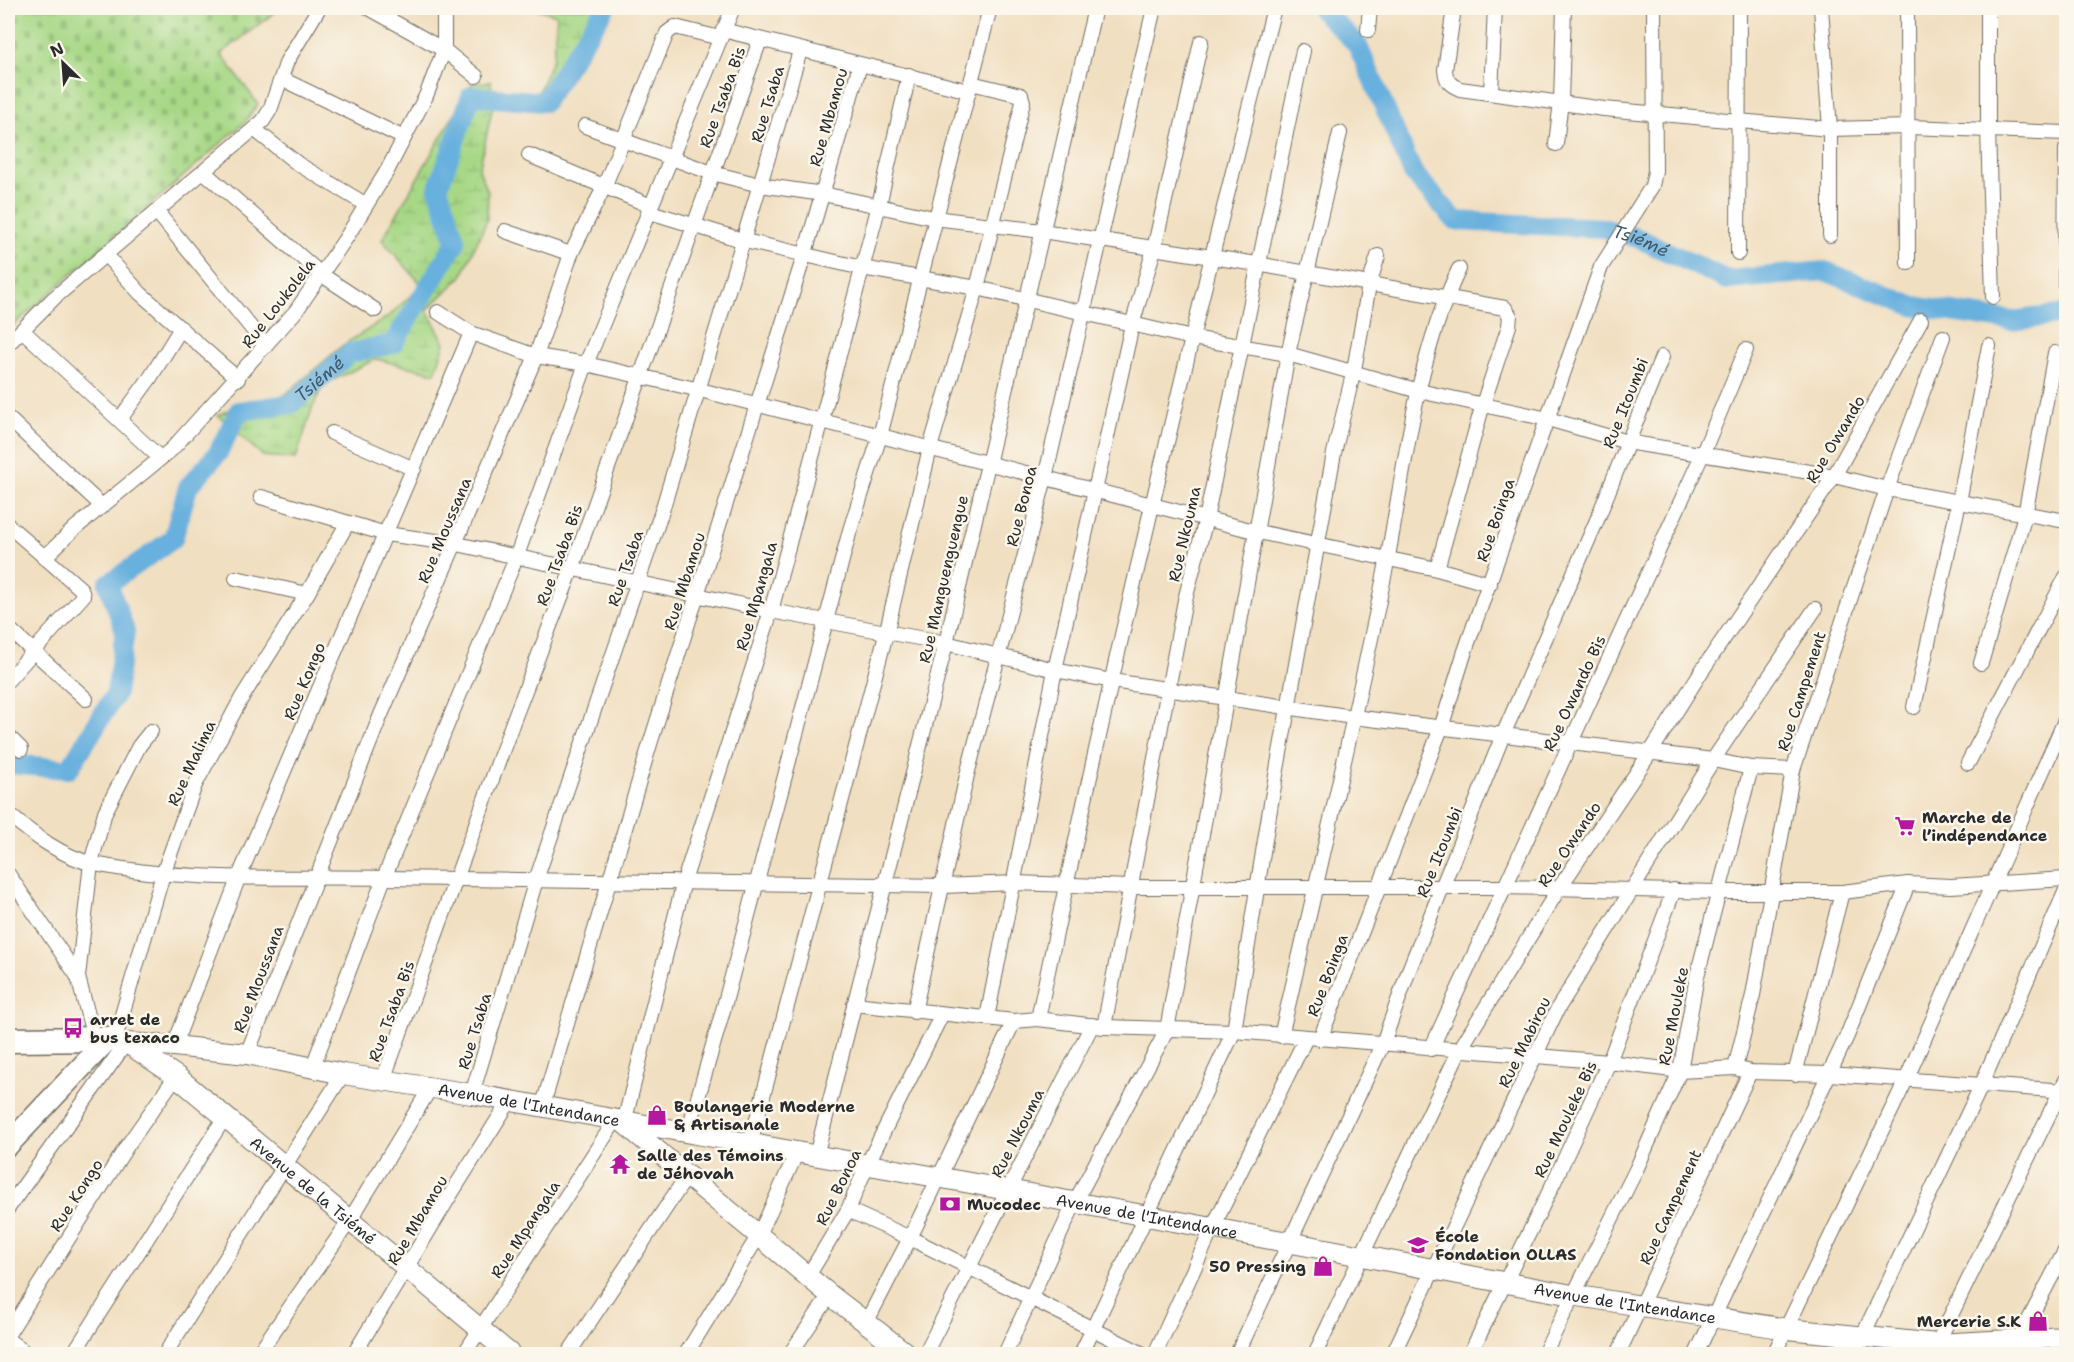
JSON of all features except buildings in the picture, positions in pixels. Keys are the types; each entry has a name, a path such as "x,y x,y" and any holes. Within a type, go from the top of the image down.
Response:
{"highway":[{"path":"8,1040 111,1040"}],"main road":[{"path":"8,1145 111,1040"}],"street":[{"path":"8,344 106,255 255,129 270,110 287,62 319,8"},
{"path":"369,8 444,50 476,76"},
{"name":"Rue Loukolela","path":"44,558 102,506 172,449 267,346 322,275 404,138 426,96 444,50 444,8"},
{"path":"313,1066 384,878 516,558 586,364 651,209 669,158 733,8"},
{"path":"688,1132 722,1014 825,620 850,530 880,436 922,278 934,218 990,8"},
{"name":"Rue Manguenguengue","path":"686,1354 806,1154 854,1004 945,643 1095,8"},
{"name":"Rue Bonoa","path":"914,1012 967,775 1045,478 1154,8"},
{"path":"1038,1019 1112,681 1210,258 1274,8"},
{"path":"1368,30 1370,8"},
{"path":"1454,8 1446,79 1451,86 1460,89 1654,113 1830,129 1909,127 2067,133"},
{"path":"1491,92 1495,8"},
{"path":"1556,144 1561,101 1564,8"},
{"name":"Rue Boinga","path":"1155,1354 1212,1229 1313,1039 1380,886 1441,728 1601,267 1652,186 1654,8"},
{"path":"1738,253 1739,8"},
{"path":"1821,8 1830,129 1830,235"},
{"path":"1907,8 1908,263"},
{"path":"1988,8 1988,129 1993,297"},
{"name":"Rue Moussana","path":"247,1054 380,717 457,544 536,356 571,254 604,187 667,33 675,27 680,27 722,34"},
{"path":"722,34 760,40 909,75 1021,94 1023,97 977,288 930,448 886,634 852,754 821,885 750,1145"},
{"name":"Rue Tsaba Bis","path":"384,1080 514,719 572,569 760,40"},
{"path":"987,1018 1055,670 1132,325 1154,249 1201,42"},
{"name":"Rue Tsaba","path":"472,1094 536,880 700,390 800,51"},
{"name":"Rue Nkouma","path":"925,1354 971,1268 1007,1190 1098,1026 1130,887 1185,600 1206,519 1257,264 1303,51"},
{"name":"Rue Mbamou","path":"542,1108 608,882 758,406 860,65"},
{"name":"Rue Mpangala","path":"464,1354 620,1122 684,881 771,611 879,205 909,75"},
{"path":"282,79 404,138"},
{"path":"585,126 712,173 760,185 823,194 934,218 1042,231 1257,264 1505,308 1510,316 1437,569"},
{"path":"255,129 298,164 365,204"},
{"path":"1005,1354 1075,1202 1167,1030 1225,698 1258,532 1288,354 1340,133"},
{"path":"2065,285 2067,149"},
{"path":"529,155 693,227 745,241 862,268 977,288 1192,338 1288,354 1354,370 1419,390 1548,419 1627,442 1834,476 1887,489 2067,521"},
{"path":"204,172 322,275 375,310"},
{"path":"157,212 267,346"},
{"path":"505,231 571,254"},
{"path":"106,255 140,292 238,378"},
{"path":"1082,1354 1234,1031 1257,888 1335,453 1354,370 1369,285 1378,256"},
{"path":"1281,1036 1316,887 1387,558 1419,390 1445,298 1459,269"},
{"path":"438,312 471,333 536,356 586,364 700,390 1258,532 1437,569 1490,584"},
{"name":"Rue Owando","path":"1315,1354 1460,1051 1558,890 1701,672 1834,476 1892,376 1921,320"},
{"path":"120,419 181,328"},
{"path":"22,330 160,458"},
{"name":"Rue Kongo","path":"174,1046 238,879 471,333"},
{"name":"Rue Campement","path":"1735,1068 1753,995 1792,770 1887,489 1943,338"},
{"path":"1914,707 1959,502 1989,346"},
{"name":"Rue Owando Bis","path":"1431,1049 1702,455 1746,350"},
{"path":"1981,663 2025,515 2055,353"},
{"name":"Rue Itoumbi","path":"1237,1354 1287,1243 1383,1043 1409,970 1503,735 1597,520 1662,357"},
{"path":"8,418 102,506"},
{"path":"332,433 414,469"},
{"path":"261,497 386,534 457,544 771,611 886,634 945,643 1055,670 1112,681 1353,717 1713,760 1751,768 1792,770"},
{"name":"Rue Malima","path":"8,1208 111,1040 163,874 200,776 241,699 308,594 347,524"},
{"path":"8,525 81,590 83,596 8,680"},
{"path":"1968,764 2067,577"},
{"path":"236,578 308,594"},
{"name":"Rue Mabirou","path":"1393,1354 1533,1056 1558,1008 1713,760 1815,609"},
{"path":"8,628 87,699"},
{"path":"1774,1354 1906,1080 1991,884 2067,718"},
{"path":"78,977 91,863 105,812 139,746 151,731"},
{"path":"8,736 21,749"},
{"name":"Rue Mouleke","path":"1544,1354 1636,1170 1680,1071 1697,976 1751,768"},
{"path":"8,814 58,850 91,863 163,874 238,879 315,877 608,882 684,881 821,885 943,886 1015,883 1130,887 1380,886 1842,892 1908,884 1952,886 2067,879"},
{"path":"8,874 78,977 111,1040"},
{"path":"1696,1354 1829,1074 1908,884"},
{"name":"Rue Mouleke Bis","path":"1470,1354 1609,1062 1674,890"},
{"path":"1858,1347 1981,1086 2067,890"},
{"path":"1795,1074 1842,892"},
{"path":"854,1004 1014,1021 1038,1019 1098,1026 1234,1031 1609,1062 1680,1071 1735,1068 1750,1072 1829,1074 1981,1086 2065,1087 1935,1349"},
{"name":"Rue Bonoa","path":"808,1276 848,1210 867,1165 942,1014"},
{"path":"866,1323 910,1238 1014,1021"},
{"name":"Avenue de l'Intendance","path":"111,1040 247,1054 344,1074 688,1132 1146,1215 1287,1243 1362,1254 1572,1295 1716,1316 1787,1329 1858,1347 1935,1349 2014,1347 2067,1337"},
{"name":"Avenue de la Tsiémé","path":"111,1040 142,1051 176,1076 510,1354"},
{"name":"Rue Campement","path":"1618,1354 1750,1072"},
{"path":"165,1354 344,1074"},
{"name":"Rue Kongo","path":"8,1334 128,1146 176,1076"},
{"path":"258,1354 350,1220 431,1087"},
{"name":"Rue Mbamou","path":"354,1354 509,1102"},
{"path":"73,1354 225,1116"},
{"path":"620,1122 866,1323 894,1351"},
{"path":"568,1354 687,1176"},
{"path":"848,1210 910,1238 1143,1354"},
{"path":"2014,1347 2067,1248"},
{"path":"790,1354 830,1295"},
{"path":"8,1340 27,1354"}],"green space":[{"path":"8,8 280,8 221,54 258,104 245,122 8,330"},
{"path":"533,8 601,8 559,92 538,93 553,58 557,15"},
{"path":"491,82 493,105 479,170 488,192 487,220 462,276 427,310 445,343 435,373 376,359 323,385 312,409 296,459 263,456 218,415 250,400 280,399 343,345 388,317 422,285 382,240 472,83"}],"waterway":[{"name":"Tsiémé","path":"8,764 69,769 116,693 125,631 108,584 173,539 188,487 218,453 239,411 291,404 350,353 393,344 456,242 438,188 471,96 544,102 605,8"},
{"name":"Tsiémé","path":"1320,8 1357,44 1413,173 1456,221 1603,228 1638,238 1727,280 1825,271 1913,306 2011,321 2066,314"}],"place":[{"name":"Marche de l’indépendance","path":"1905,826"},
{"name":"arret de bus texaco","path":"73,1028"},
{"name":"Boulangerie Moderne & Artisanale","path":"657,1115"},
{"name":"Salle des Témoins de Jéhovah","path":"620,1164"},
{"name":"Mucodec","path":"950,1204"},
{"name":"École Fondation OLLAS","path":"1418,1245"},
{"name":"50 Pressing","path":"1323,1266"},
{"name":"Mercerie S.K","path":"2038,1321"}]}
